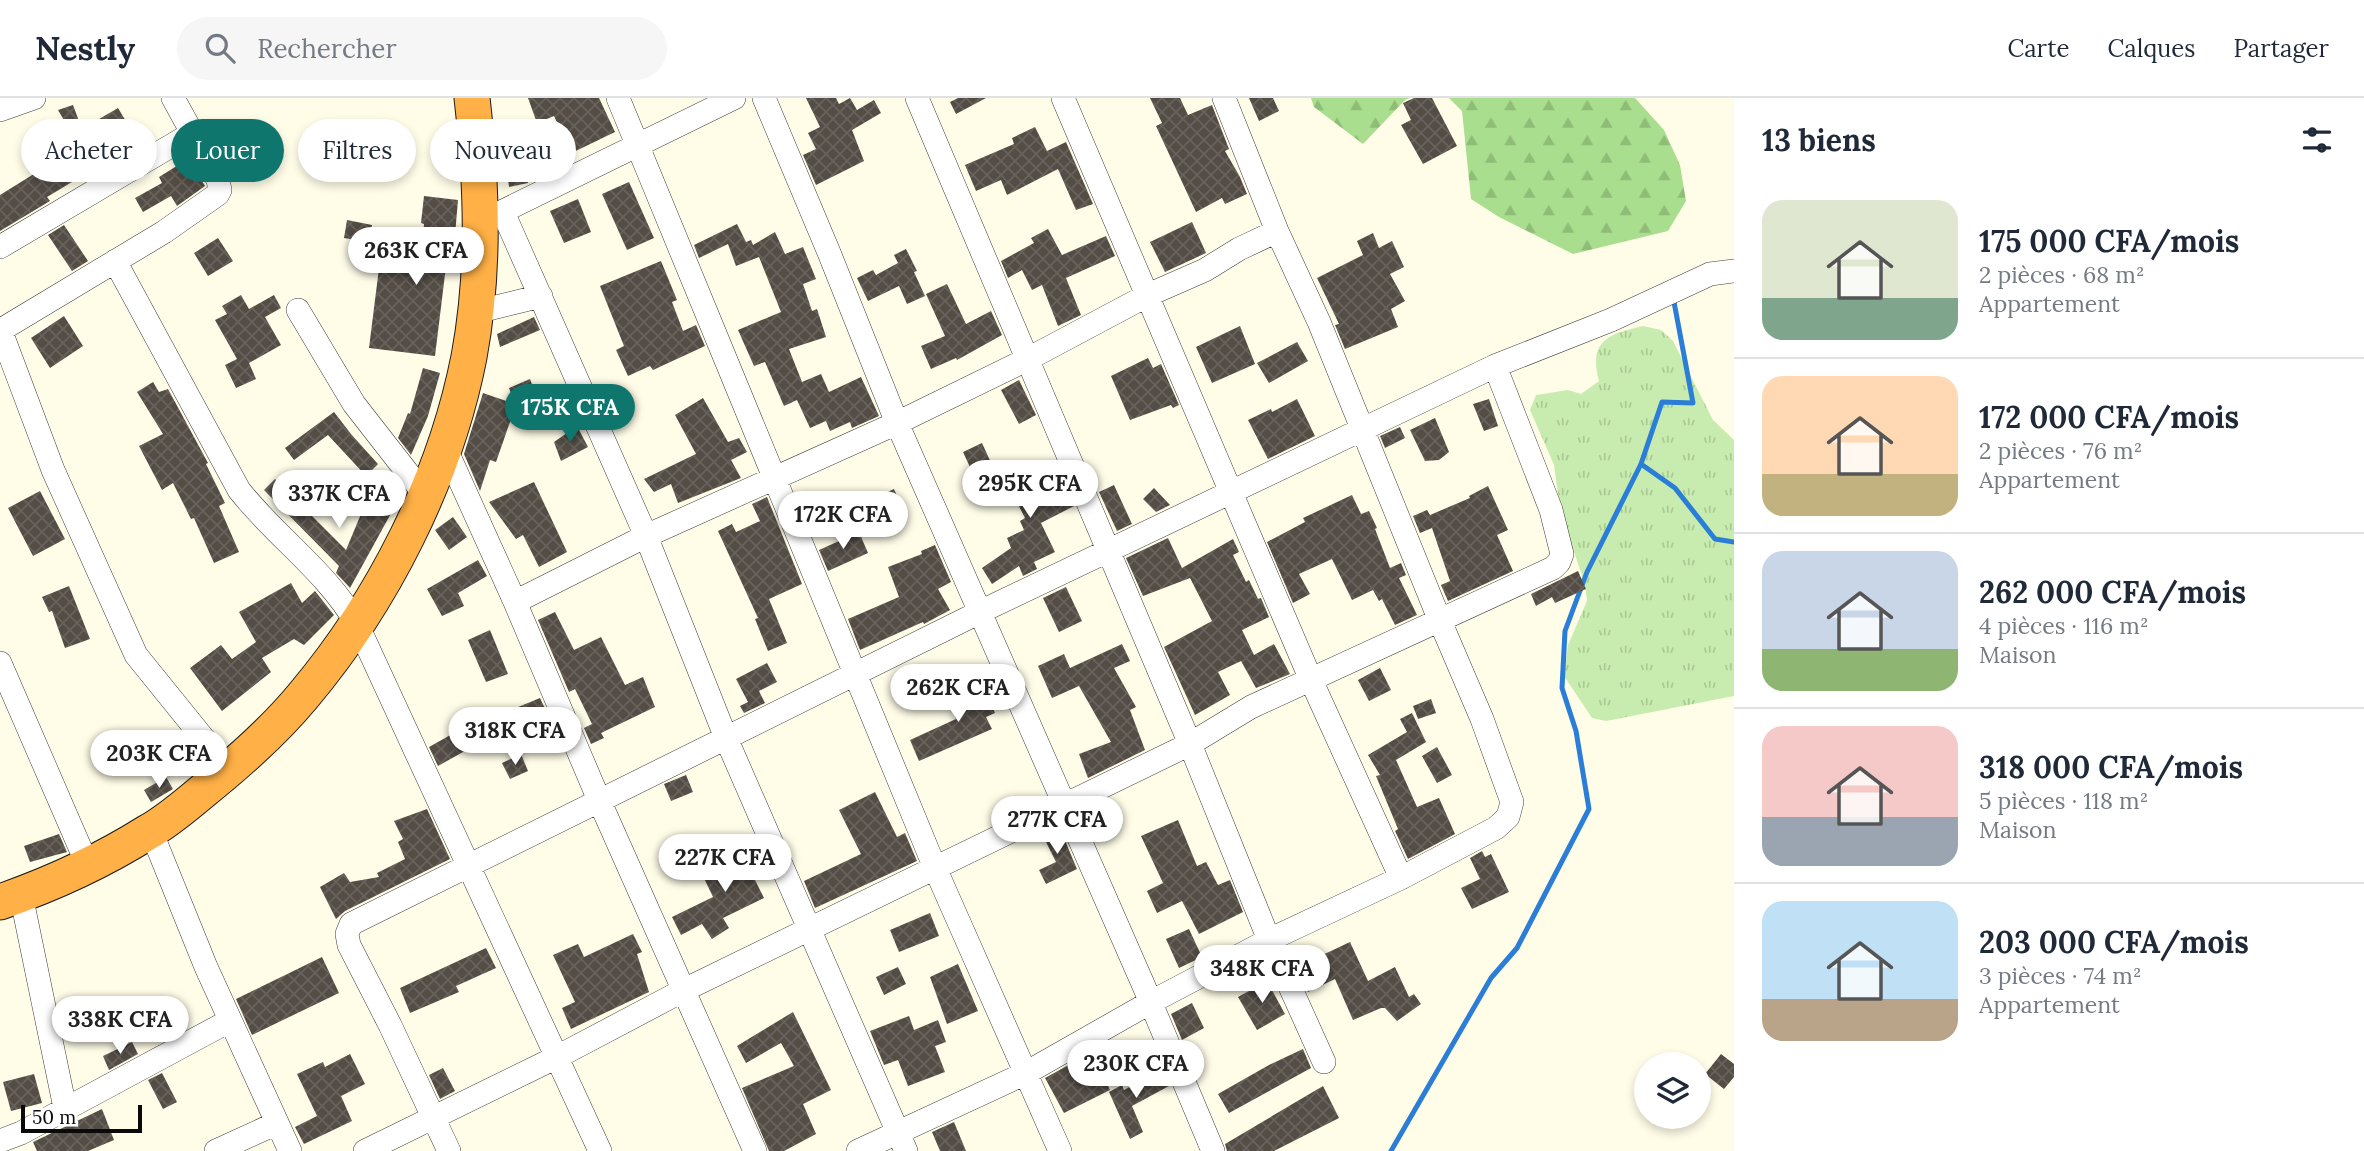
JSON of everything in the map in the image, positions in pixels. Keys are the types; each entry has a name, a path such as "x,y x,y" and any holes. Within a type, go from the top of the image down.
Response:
{"highway":[{"path":"10,898 88,866 151,831 229,770 302,698 358,624 391,566 425,495 458,402 492,217 472,98"}],"street":[{"path":"0,110 34,98"},
{"path":"173,98 184,119"},
{"path":"618,98 935,868 1059,1151"},
{"path":"734,98 492,217 541,296 646,536 726,738 902,1141"},
{"path":"764,98 831,255 897,423 982,611 1213,1151"},
{"path":"917,98 1191,744 1269,940 1324,1062"},
{"path":"1063,98 1311,680 1401,878"},
{"path":"858,1151 902,1141 1151,1002 1269,940 1401,878 1496,828 1508,817 1512,802 1482,719 1224,98"},
{"path":"0,247 171,146"},
{"path":"218,182 218,194 164,232 0,329 53,470 136,655 229,770"},
{"path":"515,602 646,536 897,423 1026,360 1148,295 1205,270 1239,249 1277,231"},
{"path":"115,261 239,490 255,511 343,599 358,624 600,1151"},
{"path":"449,1151 346,934 351,924 982,611 1494,366 1611,320 1710,274 1734,271"},
{"path":"476,312 541,296"},
{"path":"298,310 354,404 425,495"},
{"path":"365,1151 557,1057 682,991 1191,744 1251,707 1553,568 1562,554 1551,510 1494,366"},
{"path":"444,446 515,602 682,991 755,1151"},
{"path":"0,663 88,866"},
{"path":"151,831 229,1021 290,1151"},
{"path":"10,898 65,1108"},
{"path":"0,1141 20,1133 229,1021"},
{"path":"216,1151 278,1123"}],"green space":[{"path":"1311,98 1410,98 1363,144 1314,107"},
{"path":"1449,98 1635,98 1664,130 1680,165 1686,201 1668,231 1573,254 1499,217 1471,199 1462,111"},
{"path":"1643,326 1661,330 1673,341 1713,420 1734,440 1734,696 1606,721 1592,718 1564,676 1568,645 1587,601 1585,584 1561,514 1554,465 1530,410 1536,395 1568,390 1581,394 1599,381 1596,356 1604,341 1620,332"}],"building":[{"path":"528,98 599,98 615,132 576,151 576,119 555,119 554,116 536,119"},
{"path":"806,98 836,98 839,104 850,98 857,110 874,100 881,113 852,130 864,161 816,185 803,155 816,149 808,133 820,127"},
{"path":"958,98 986,98 956,114 950,102"},
{"path":"1150,98 1180,98 1188,115 1212,105 1229,149 1225,151 1247,194 1225,204 1222,198 1196,212 1156,126 1162,123"},
{"path":"1249,98 1273,98 1279,111 1259,121"},
{"path":"1414,98 1432,98 1457,146 1423,164 1401,125 1411,120 1403,103"},
{"path":"73,105 78,119 63,119 58,110"},
{"path":"118,108 125,119 99,119"},
{"path":"1035,127 1047,151 1066,142 1093,204 1076,210 1058,169 1007,195 1001,180 976,191 965,165 1014,144 1012,138"},
{"path":"171,170 171,182 202,182 205,186 177,206 171,196 143,212 135,198 162,183 159,177"},
{"path":"21,182 72,182 47,197 50,201 0,231 0,195"},
{"path":"508,182 528,182 528,183 509,187"},
{"path":"629,182 654,238 627,250 602,194"},
{"path":"424,196 458,200 453,259 447,258 435,356 369,348 380,260 421,265"},
{"path":"578,199 591,232 564,243 550,211"},
{"path":"347,220 372,225 368,242 344,238"},
{"path":"1192,222 1206,253 1165,272 1150,242"},
{"path":"737,224 746,242 751,240 753,245 775,232 785,254 803,247 816,279 803,284 812,311 817,309 826,337 789,349 802,382 821,374 829,392 861,377 879,416 852,428 850,422 830,431 826,421 810,428 797,400 784,406 765,362 754,366 738,330 781,312 759,257 736,266 728,244 699,258 694,245"},
{"path":"64,225 88,261 72,271 48,235"},
{"path":"1048,229 1062,255 1106,236 1115,256 1066,278 1081,315 1058,326 1042,285 1032,290 1022,270 1008,278 1001,261 1034,243 1031,238"},
{"path":"1373,233 1379,248 1392,241 1404,267 1390,274 1405,301 1391,309 1398,327 1345,349 1335,325 1339,324 1317,278 1363,255 1357,241"},
{"path":"218,238 233,261 208,276 194,253"},
{"path":"906,249 925,296 907,304 899,286 868,301 857,278 873,270 876,275 898,263 894,255"},
{"path":"661,261 677,300 672,302 683,331 696,325 705,346 653,370 650,366 628,376 616,350 624,346 600,286"},
{"path":"947,284 966,324 991,311 1002,335 957,360 956,358 931,369 921,346 945,336 926,294"},
{"path":"241,295 249,309 274,295 281,308 265,317 281,345 249,363 256,379 236,388 225,365 237,359 215,320 227,314 222,306"},
{"path":"64,316 83,346 50,368 31,338"},
{"path":"534,317 540,330 500,347 497,334"},
{"path":"1240,326 1255,364 1212,383 1196,347"},
{"path":"1297,342 1308,361 1269,383 1257,363"},
{"path":"1148,358 1153,368 1161,364 1179,405 1173,408 1171,405 1130,420 1111,376"},
{"path":"423,368 440,373 428,416 411,455 398,438 408,413 410,414"},
{"path":"530,379 545,420 525,428 516,405 496,462 490,460 480,491 464,454 483,393 515,404 509,388"},
{"path":"1019,380 1036,415 1019,424 1001,390"},
{"path":"153,382 159,392 168,389 208,463 206,464 225,503 219,506 239,552 214,563 194,518 191,519 173,483 162,490 139,446 163,434 137,392"},
{"path":"703,398 728,442 739,438 747,452 731,460 741,478 678,503 671,484 654,492 644,479 696,454 675,415"},
{"path":"1297,399 1315,436 1268,459 1248,420 1271,409 1272,412"},
{"path":"1489,399 1498,426 1484,431 1473,404"},
{"path":"334,412 378,464 366,476 328,435 294,460 285,448"},
{"path":"1435,418 1449,452 1439,460 1425,461 1410,430"},
{"path":"577,426 588,447 561,461 554,442"},
{"path":"1400,427 1405,438 1385,448 1380,436"},
{"path":"982,443 998,478 979,487 963,452"},
{"path":"1015,460 1025,483 1058,467 1074,506 1041,523 1055,552 1034,562 1037,569 1023,576 1019,566 992,584 982,568 1011,548 1007,538 1024,530 1020,521 1025,518 999,467"},
{"path":"275,479 346,550 371,490 394,508 350,588 336,573 339,566 264,490"},
{"path":"534,482 567,552 539,567 523,535 516,539 489,502"},
{"path":"1114,485 1132,524 1117,531 1099,492"},
{"path":"1488,486 1508,530 1497,535 1513,571 1448,601 1441,585 1450,581 1432,528 1420,533 1413,516 1427,510 1430,515 1470,498 1469,496"},
{"path":"1154,488 1170,505 1156,512 1143,499"},
{"path":"894,489 902,507 863,525 855,507"},
{"path":"40,491 65,539 33,556 8,508"},
{"path":"1352,495 1361,514 1369,511 1390,568 1401,563 1406,575 1399,578 1417,615 1395,625 1382,599 1379,601 1373,590 1352,600 1332,559 1299,574 1310,594 1293,603 1267,542 1305,522 1303,518"},
{"path":"767,497 802,584 769,599 787,643 768,651 755,619 758,618 718,531 732,524 736,532 760,521 752,504"},
{"path":"453,517 467,537 449,550 435,530"},
{"path":"859,532 868,553 828,571 819,550"},
{"path":"1168,538 1182,568 1233,539 1239,552 1233,555 1246,582 1249,580 1258,599 1261,598 1269,617 1242,630 1254,655 1274,644 1290,674 1256,688 1241,661 1218,672 1230,695 1195,715 1164,647 1212,621 1190,578 1143,596 1126,558"},
{"path":"935,545 951,582 938,589 950,610 924,624 923,622 860,650 848,619 899,597 888,567 922,554 921,551"},
{"path":"478,560 487,576 458,593 464,606 442,616 427,589"},
{"path":"1578,571 1586,589 1555,603 1552,597 1536,606 1531,594"},
{"path":"291,583 302,603 315,591 334,615 304,645 294,639 262,658 271,672 222,711 190,668 221,645 232,659 256,642 239,612"},
{"path":"69,586 90,639 65,648 52,611 49,612 42,597"},
{"path":"1066,587 1082,621 1059,632 1043,598"},
{"path":"555,612 574,650 601,637 625,685 643,677 655,707 601,733 604,738 591,744 584,728 592,724 575,689 569,692 538,620"},
{"path":"490,630 508,674 486,682 468,640"},
{"path":"1122,644 1130,661 1114,668 1136,707 1130,710 1145,750 1088,778 1079,754 1111,742 1079,686 1052,698 1038,666 1064,654 1070,668"},
{"path":"767,663 777,682 759,691 765,703 744,713 740,706 748,702 736,679"},
{"path":"1380,668 1391,690 1369,701 1358,680"},
{"path":"931,684 935,697 913,704 909,691"},
{"path":"982,684 995,713 986,717 992,729 919,761 910,740 956,719 948,700"},
{"path":"540,698 547,713 505,730 499,715"},
{"path":"1431,699 1436,713 1418,719 1413,706"},
{"path":"1412,713 1426,742 1396,760 1417,807 1439,798 1455,834 1408,859 1376,776 1380,775 1368,755 1407,732 1400,719"},
{"path":"479,719 488,738 438,766 429,747"},
{"path":"1437,747 1452,775 1437,783 1422,756"},
{"path":"521,754 528,771 510,779 502,763"},
{"path":"686,775 693,792 671,801 664,784"},
{"path":"166,777 173,789 151,802 144,790"},
{"path":"875,792 897,837 905,833 917,861 815,908 804,881 861,854 839,810"},
{"path":"427,809 450,859 345,911 336,919 320,887 344,873 350,882 379,877 377,873 405,859 398,842 403,839 394,821"},
{"path":"1178,820 1197,866 1206,862 1218,885 1230,880 1243,912 1199,934 1182,901 1157,913 1147,891 1163,883 1141,836"},
{"path":"1058,824 1077,869 1046,884 1039,870 1056,862 1041,832"},
{"path":"59,834 67,852 30,862 24,846"},
{"path":"756,847 766,867 752,874 764,898 723,918 729,928 712,939 702,924 681,935 672,917 713,897 702,874"},
{"path":"1482,851 1485,857 1491,854 1509,892 1472,909 1461,888 1480,879 1470,858"},
{"path":"930,913 939,936 899,952 890,930"},
{"path":"1189,929 1202,957 1179,968 1166,939"},
{"path":"633,934 642,952 637,954 649,992 571,1029 562,1008 575,1002 553,955 578,944 584,957"},
{"path":"1350,942 1368,981 1395,967 1409,997 1414,994 1421,1004 1397,1021 1385,1008 1353,1020 1335,979 1308,992 1297,967"},
{"path":"486,948 496,968 456,986 459,992 410,1013 400,988"},
{"path":"322,957 339,993 252,1035 236,999"},
{"path":"958,964 978,1011 947,1024 930,977"},
{"path":"898,967 906,984 884,995 876,977"},
{"path":"1267,981 1285,1014 1257,1030 1238,997"},
{"path":"1192,1003 1204,1028 1182,1040 1171,1014"},
{"path":"793,1012 831,1090 803,1104 816,1134 784,1151 769,1151 742,1088 794,1066 781,1043 746,1063 737,1046"},
{"path":"909,1016 914,1030 938,1020 946,1042 935,1046 945,1072 908,1086 898,1060 884,1065 870,1031"},
{"path":"132,1042 138,1054 109,1070 103,1056"},
{"path":"1303,1049 1311,1068 1229,1113 1218,1094"},
{"path":"1092,1052 1110,1090 1064,1113 1045,1078"},
{"path":"350,1054 365,1084 341,1096 352,1121 304,1144 295,1127 317,1116 297,1074 323,1062 325,1067"},
{"path":"1721,1054 1734,1064 1734,1077 1724,1089 1711,1079 1711,1066"},
{"path":"443,1068 455,1091 440,1099 429,1075"},
{"path":"1161,1070 1169,1086 1132,1106 1143,1132 1130,1139 1109,1092 1122,1085 1124,1090"},
{"path":"162,1073 177,1102 163,1109 148,1080"},
{"path":"34,1074 42,1103 11,1111 3,1082"},
{"path":"1323,1086 1339,1118 1274,1151 1227,1151 1225,1144"},
{"path":"102,1109 114,1140 88,1151 37,1151 33,1142"},
{"path":"954,1122 966,1151 940,1151 932,1132"}],"waterway":[{"path":"1391,1151 1491,978 1517,948 1589,809 1576,731 1562,688 1565,631 1587,572 1641,464 1662,402 1693,403 1674,302"},
{"path":"1641,464 1675,488 1715,539 1734,542"}]}
